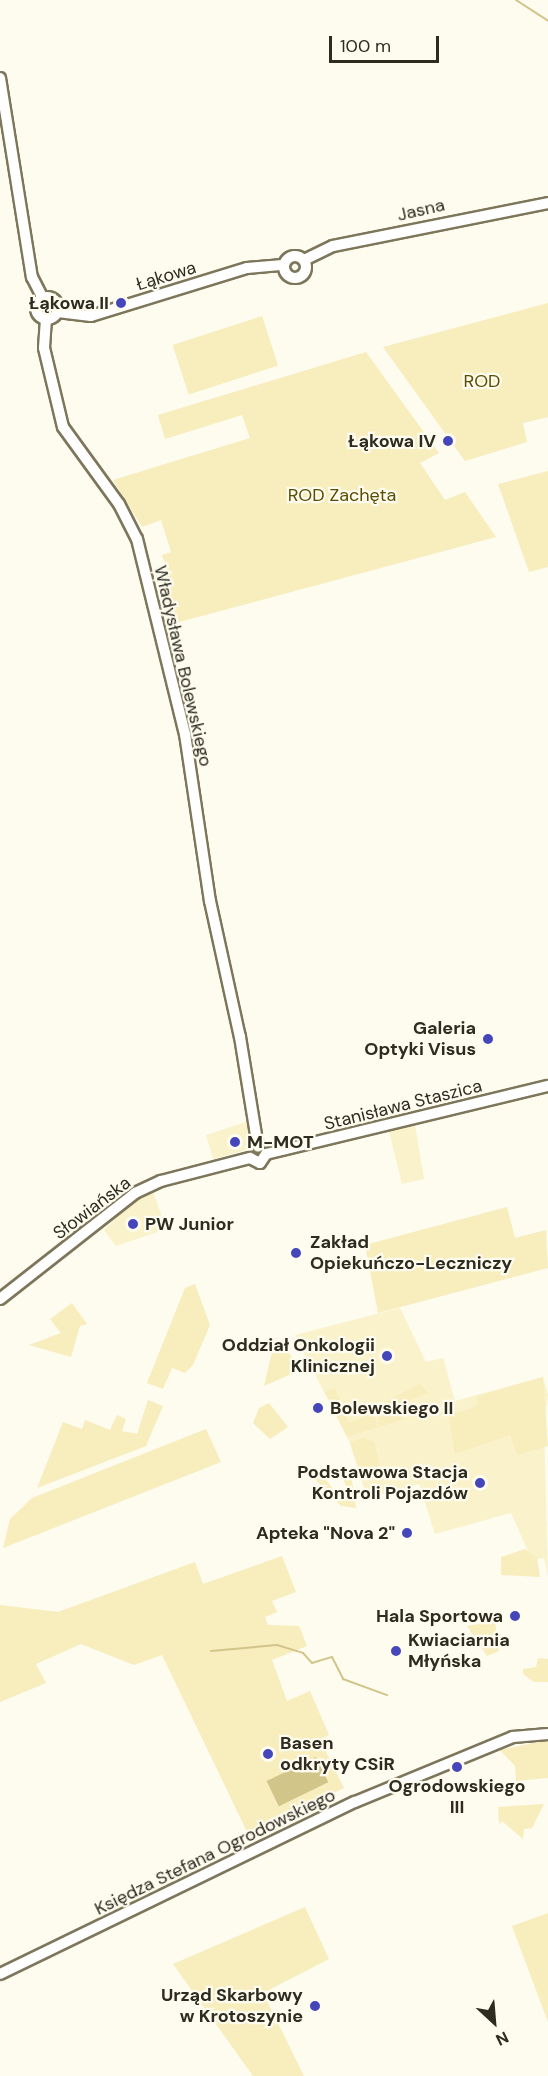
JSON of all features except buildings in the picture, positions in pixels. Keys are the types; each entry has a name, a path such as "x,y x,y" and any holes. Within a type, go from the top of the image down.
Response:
{"street":[{"path":"0,78 32,277 42,299 37,310 46,319 58,312 54,299 42,299"},
{"name":"Jasna","path":"304,260 333,246 548,203"},
{"path":"293,255 304,260 305,270 298,278 287,275 283,265 293,255"},
{"name":"Łąkowa","path":"58,312 91,316 247,268 283,265"},
{"name":"Władysława Bolewskiego","path":"46,319 44,348 63,428 123,511 139,545 185,734 210,901 262,1150"},
{"name":"Stanisława Staszica","path":"250,1158 260,1163 262,1150 548,1086"},
{"name":"Słowiańska","path":"0,1299 135,1193 166,1179 250,1158"},
{"name":"Księdza Stefana Ogrodowskiego","path":"0,1974 350,1804 513,1737 548,1734"}],"shaded area":[{"path":"249,1121 252,1143 246,1150 213,1159 206,1135"},
{"path":"415,1125 424,1179 402,1184 389,1131"},
{"path":"153,1191 166,1229 116,1246 104,1230 129,1205"},
{"path":"400,1308 426,1362 443,1358 455,1401 543,1377 548,1395 544,1425 548,1577 544,1558 532,1560 511,1513 435,1534 419,1484 367,1498 349,1441 295,1335"},
{"path":"316,1757 328,1782 279,1806 267,1781"}],"green space":[{"name":"ROD","path":"548,303 548,417 523,423 527,442 465,461 383,347"},
{"path":"262,316 278,365 189,395 173,345"},
{"name":"ROD Zachęta","path":"366,352 439,453 420,463 445,500 465,492 496,537 168,625 156,573 167,570 162,555 171,552 161,520 142,527 113,480 250,438 242,415 165,439 158,415"},
{"path":"548,471 548,567 529,572 498,484"},
{"path":"507,1207 515,1238 546,1230 548,1268 378,1313 365,1245"},
{"path":"195,1284 210,1325 193,1365 185,1373 172,1368 163,1389 147,1383 185,1288"},
{"path":"72,1303 87,1324 80,1326 71,1357 29,1345 61,1333 50,1319"},
{"path":"283,1339 298,1371 264,1386 274,1343"},
{"path":"543,1377 548,1446 517,1455 510,1435 455,1454 449,1415 471,1409 478,1404 477,1396"},
{"path":"420,1384 428,1393 397,1406 404,1419 379,1427 377,1406"},
{"path":"335,1388 349,1423 364,1417 360,1408 373,1411 378,1427 347,1437 325,1392"},
{"path":"148,1400 163,1406 146,1446 37,1488 63,1422 82,1429 85,1420 110,1430 117,1415 126,1419 122,1431 137,1434"},
{"path":"269,1403 288,1427 270,1439 253,1423 259,1408"},
{"path":"206,1429 221,1462 3,1548 10,1519 32,1498"},
{"path":"363,1438 374,1442 380,1465 362,1477 350,1442"},
{"path":"320,1472 336,1493 347,1489 343,1478 351,1475 356,1508 341,1506 312,1476"},
{"path":"525,1549 537,1558 540,1577 501,1575 501,1557"},
{"path":"282,1556 296,1592 272,1601 277,1612 265,1617 268,1625 299,1626 307,1646 272,1660 287,1701 310,1691 329,1735 320,1740 344,1788 255,1831 257,1837 251,1840 162,1655 134,1665 81,1644 36,1664 46,1683 0,1702 0,1605 58,1612 195,1562 203,1584"},
{"path":"495,1621 499,1651 487,1656 467,1626"},
{"path":"538,1658 548,1659 548,1682 534,1682 523,1674 523,1669 536,1667"},
{"path":"548,1740 548,1778 516,1781 515,1766 500,1750"},
{"path":"544,1804 532,1828 524,1829 523,1839 502,1821 499,1824 498,1807"},
{"path":"305,1907 329,1959 263,1993 304,2076 253,2076 173,1964"},
{"path":"548,1913 548,2022 512,1926"}],"waterway":[{"path":"516,0 548,21"},
{"path":"211,1651 277,1645 303,1653 312,1663 332,1657 343,1679 387,1695"}],"place":[{"name":"Łąkowa II","path":"121,303"},
{"name":"Łąkowa IV","path":"448,441"},
{"name":"Galeria Optyki Visus","path":"488,1039"},
{"name":"M-MOT","path":"235,1142"},
{"name":"PW Junior","path":"133,1224"},
{"name":"Zakład Opiekuńczo-Leczniczy","path":"296,1253"},
{"name":"Oddział Onkologii Klinicznej","path":"387,1356"},
{"name":"Bolewskiego II","path":"318,1408"},
{"name":"Podstawowa Stacja Kontroli Pojazdów","path":"480,1483"},
{"name":"Apteka \"Nova 2\"","path":"407,1533"},
{"name":"Hala Sportowa","path":"515,1616"},
{"name":"Kwiaciarnia Młyńska","path":"396,1651"},
{"name":"Basen odkryty CSiR","path":"268,1754"},
{"name":"Ogrodowskiego III","path":"457,1767"},
{"name":"Urząd Skarbowy w Krotoszynie","path":"315,2006"}]}
